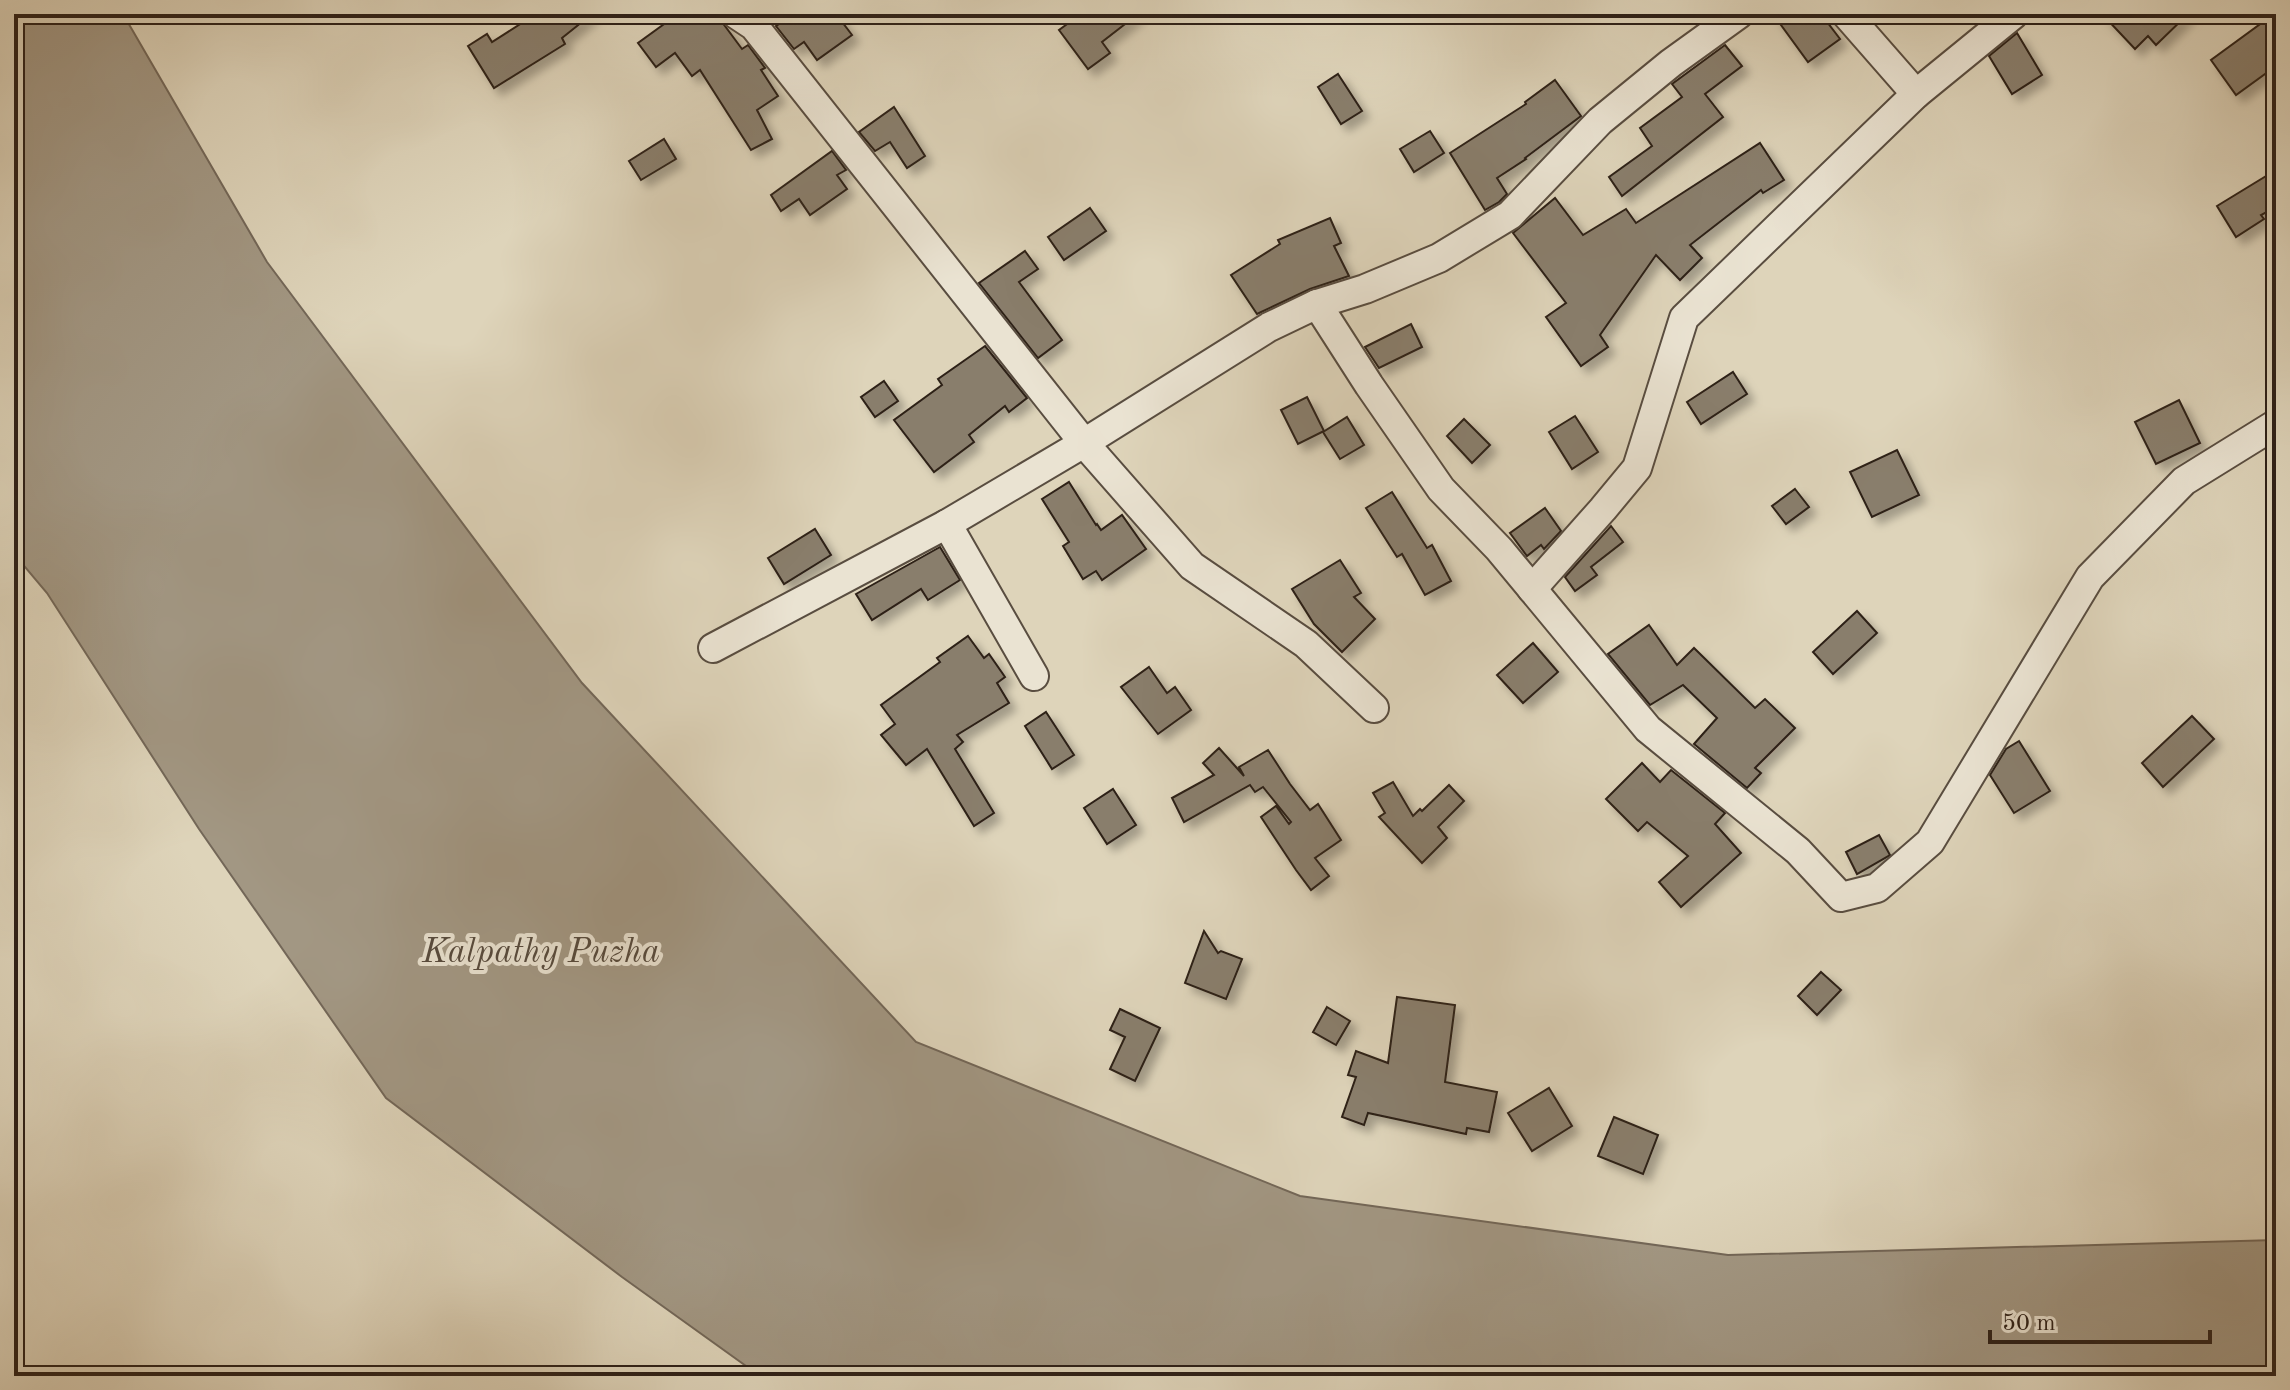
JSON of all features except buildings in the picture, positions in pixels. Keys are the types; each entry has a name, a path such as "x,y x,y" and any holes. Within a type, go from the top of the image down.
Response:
{"street":[{"path":"736,14 754,26 1084,443 1192,566 1306,644 1374,708"},
{"path":"713,648 947,524 1084,443 1269,327 1317,304 1365,289 1439,258 1510,215 1600,121 1739,14"},
{"path":"1846,14 1916,94"},
{"path":"1532,589 1637,468 1684,318 1916,94 2014,14"},
{"path":"1317,304 1441,489 1499,549 1648,729 1798,851 1841,897 1877,888 1930,842 2090,577 2184,481 2276,424"},
{"path":"947,524 1034,676"}],"water":[{"name":"Kalpathy Puzha","path":"14,14 123,14 267,262 582,683 916,1042 1300,1196 1728,1255 2276,1240 2276,1376 760,1376 622,1277 386,1098 199,829 47,593 14,554"}]}
